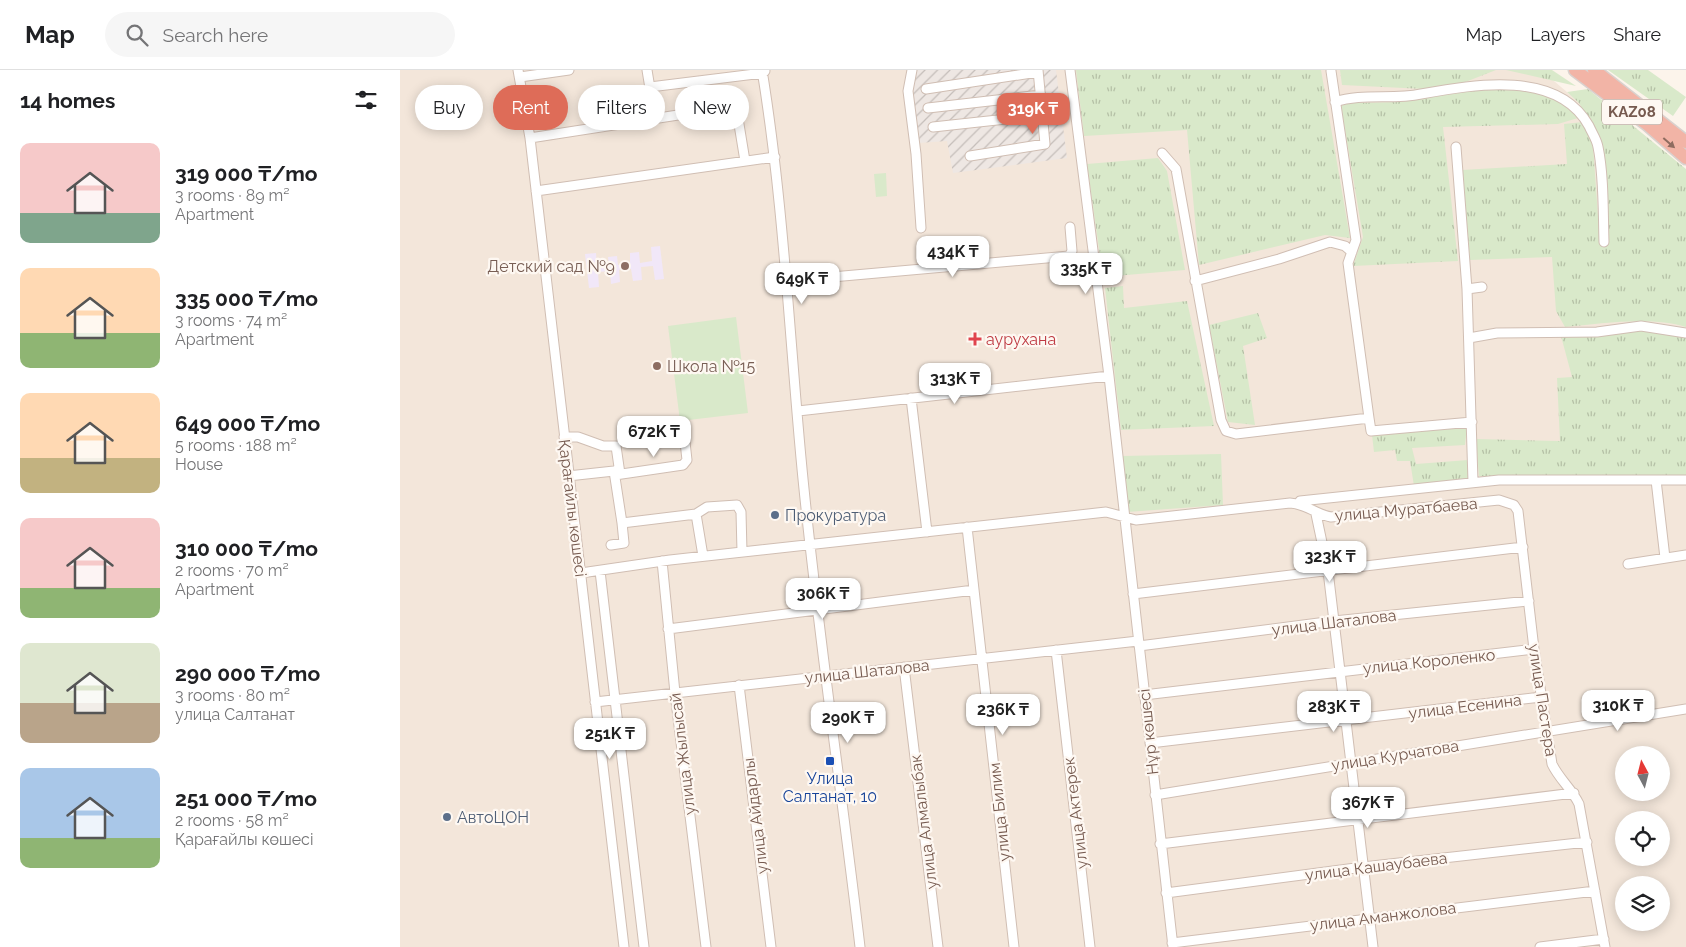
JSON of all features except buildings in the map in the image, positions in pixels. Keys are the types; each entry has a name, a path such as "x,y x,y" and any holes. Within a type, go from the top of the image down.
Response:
{"highway":[{"name":"KAZ08","path":"1576,70 1648,125 1686,158"},
{"name":"KAZ08","path":"1594,70 1686,142"}],"street":[{"path":"519,73 569,70"},
{"path":"647,70 650,85"},
{"path":"912,70 908,91 916,154 921,228"},
{"name":"Нұр көшесі","path":"1070,70 1109,376 1123,517 1173,945"},
{"path":"665,86 764,71 775,157 811,544 860,947"},
{"path":"926,89 1038,71 1046,139 1043,146 970,156"},
{"path":"1331,71 1356,240 1348,263 1372,431 1472,422"},
{"name":"Қарағайлы көшесі","path":"519,73 530,138 624,947"},
{"path":"1335,102 1348,98 1405,97 1484,82 1518,81 1542,87 1569,98 1584,115 1598,146 1604,242"},
{"path":"928,108 1041,95"},
{"path":"665,117 736,106 745,161"},
{"path":"933,127 1043,115"},
{"path":"530,138 583,130"},
{"path":"1456,147 1467,289 1473,482"},
{"path":"1162,154 1176,169 1221,420 1226,431 1236,434 1369,418"},
{"path":"536,191 775,157"},
{"path":"787,281 1069,256 1072,251 1070,227"},
{"path":"1195,281 1279,260 1330,242 1345,246 1352,252"},
{"path":"1467,289 1482,288"},
{"path":"1469,338 1496,333 1597,332 1641,326 1686,333"},
{"path":"798,411 1109,376"},
{"path":"911,398 927,532"},
{"path":"618,475 682,465 687,460 684,434"},
{"path":"564,437 578,437 603,446 616,446 624,543 611,545"},
{"path":"568,476 614,471 618,475"},
{"path":"1290,502 1499,480 1686,480"},
{"path":"1656,480 1665,558"},
{"name":"улица Муратбаева","path":"581,573 703,556 1106,512 1136,520 1290,502 1310,507 1316,514 1331,517 1359,516 1499,500 1514,505"},
{"path":"622,523 696,514 707,507 737,505 742,512 742,552"},
{"name":"улица Пастера","path":"1514,505 1518,511 1534,649 1552,764 1558,776 1574,793 1579,804 1604,943"},
{"path":"696,514 703,556"},
{"path":"1316,514 1328,571 1349,762 1373,947"},
{"name":"улица Билим","path":"967,527 1014,947"},
{"path":"1133,594 1523,547"},
{"path":"1628,564 1686,555"},
{"name":"улица Жылысай","path":"662,561 675,693 706,947"},
{"path":"600,570 644,947"},
{"path":"668,629 974,590"},
{"name":"улица Шаталова","path":"595,702 982,658 1529,601"},
{"name":"улица Короленко","path":"1144,694 1534,649"},
{"name":"улица Актерек","path":"1056,650 1090,947"},
{"name":"улица Алмалыбак","path":"904,667 938,947"},
{"name":"улица Айдарлы","path":"740,685 771,947"},
{"name":"улица Есенина","path":"1150,743 1541,697"},
{"name":"улица Курчатова","path":"1155,795 1349,762 1686,709"},
{"path":"1160,844 1574,793"},
{"name":"улица Кашаубаева","path":"1166,893 1363,867 1587,842"},
{"name":"улица Аманжолова","path":"1173,945 1369,917 1594,891"},
{"path":"1540,947 1604,943"}],"shaded area":[{"path":"400,70 1541,70 1686,193 1686,947 400,947"},
{"path":"914,70 1056,70 1067,158 953,173 947,141 918,143 911,95"},
{"name":"Детский сад №9","path":"660,246 664,279 655,280 653,266 641,267 642,280 633,281 631,269 619,270 620,282 611,284 610,271 598,272 599,287 589,288 585,254 596,253 597,267 609,266 608,257 617,256 618,265 630,264 630,253 639,252 640,263 652,261 651,247"}],"green space":[{"path":"1076,70 1321,70 1350,238 1325,235 1199,265 1187,130 1084,136"},
{"path":"1340,70 1496,70 1445,90 1342,85"},
{"path":"1506,70 1552,70 1576,86"},
{"path":"1608,70 1648,70 1686,97 1673,116"},
{"path":"1517,84 1566,102 1578,118 1558,124 1443,127 1458,261 1353,266 1363,237 1341,106 1350,103 1400,102"},
{"path":"1588,89 1686,169 1686,327 1642,321 1565,327 1556,311 1552,257 1470,260 1462,170 1567,164 1564,124 1583,122 1593,145 1600,245 1609,244 1601,141 1579,103 1567,92"},
{"path":"1158,158 1167,171 1185,270 1103,277 1087,164"},
{"path":"886,173 887,196 876,197 874,174"},
{"path":"1123,286 1124,308 1187,301 1214,426 1121,430 1105,288"},
{"path":"1258,313 1267,338 1243,346 1255,425 1228,422 1209,325"},
{"path":"736,317 748,413 680,421 668,326"},
{"path":"1657,329 1686,338 1686,475 1479,476 1476,439 1560,441 1557,378 1572,377 1561,336"},
{"path":"1467,426 1465,445 1412,448 1416,464 1468,460 1469,479 1414,486 1410,461 1397,461 1395,450 1374,452 1372,435"},
{"path":"1221,454 1223,505 1127,512 1121,456"}],"place":[{"name":"Детский сад №9","path":"625,266"},
{"name":"аурухана","path":"975,339"},
{"name":"Школа №15","path":"657,366"},
{"name":"Прокуратура","path":"775,515"},
{"name":"Улица Салтанат, 10","path":"830,761"},
{"name":"АвтоЦОН","path":"447,817"}]}
